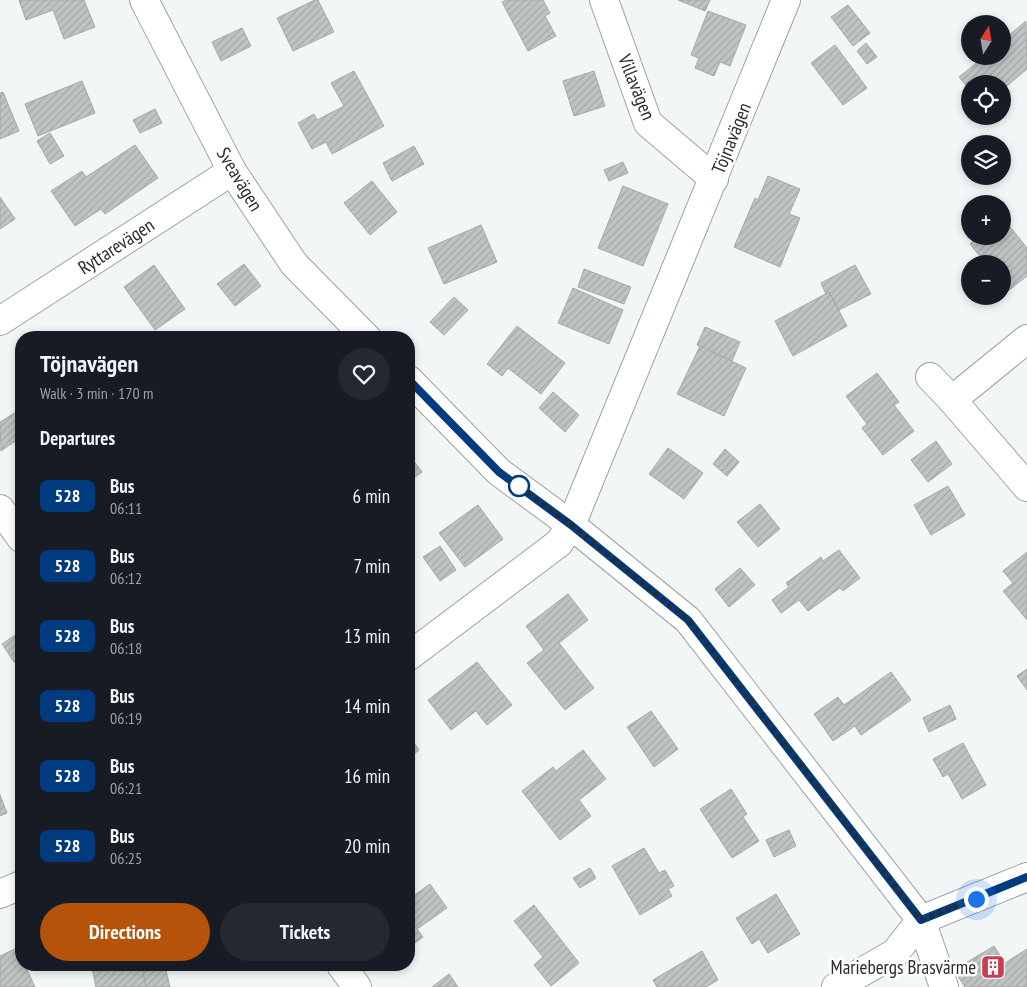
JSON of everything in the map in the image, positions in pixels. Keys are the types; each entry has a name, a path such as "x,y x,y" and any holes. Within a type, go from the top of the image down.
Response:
{"street":[{"name":"Sveavägen","path":"144,0 232,171 294,264 360,331"},
{"name":"Villavägen","path":"604,0 648,123 714,179"},
{"name":"Töjnavägen","path":"415,651 559,543 571,525 786,0"},
{"name":"Ryttarevägen","path":"0,321 232,171"},
{"path":"952,400 1027,339"},
{"path":"930,377 1027,487"},
{"path":"415,386 499,472 571,525 688,620 921,920 944,987"},
{"path":"0,509 15,530"},
{"path":"836,987 895,953 921,920 1027,877"},
{"path":"0,894 15,888"},
{"path":"345,971 357,987"}],"building":[{"path":"19,0 84,0 95,27 64,39 53,10 26,20"},
{"path":"318,0 334,32 293,51 277,18"},
{"path":"507,0 543,0 550,13 545,16 556,36 528,51 502,2"},
{"path":"678,0 710,0 705,11"},
{"path":"848,5 870,33 853,46 831,17"},
{"path":"708,11 746,25 730,66 720,62 714,76 695,68 699,58 691,55"},
{"path":"1026,21 1027,69 1011,82 1011,75 961,75 974,65 1011,65 1011,34"},
{"path":"242,28 251,46 221,61 212,42"},
{"path":"866,43 877,57 867,64 857,51"},
{"path":"835,45 867,88 843,105 811,63"},
{"path":"354,71 384,126 332,154 326,142 312,149 298,123 314,114 317,120 344,106 331,83"},
{"path":"594,71 605,106 574,116 563,81"},
{"path":"82,81 95,113 38,136 25,104"},
{"path":"3,92 19,131 0,139 0,93"},
{"path":"155,109 162,123 140,133 133,120"},
{"path":"50,133 64,156 50,164 37,141"},
{"path":"135,145 158,178 105,214 101,209 75,226 51,191 82,171 86,177"},
{"path":"414,146 424,164 392,181 383,163"},
{"path":"623,162 628,173 609,181 604,170"},
{"path":"768,176 800,189 789,214 800,218 780,267 734,247 755,198 758,200"},
{"path":"372,181 397,212 370,235 344,203"},
{"path":"623,186 668,204 643,266 598,248"},
{"path":"0,197 15,219 0,229"},
{"path":"481,225 497,262 444,284 428,248"},
{"path":"1011,228 1027,248 1027,276 1011,289 1011,255 979,255 971,245 1011,245"},
{"path":"244,264 261,286 235,306 217,284"},
{"path":"154,265 185,309 155,330 124,287"},
{"path":"855,265 871,294 839,310 829,292 826,294 821,283"},
{"path":"584,269 631,287 624,304 578,287"},
{"path":"573,288 623,310 609,344 558,323"},
{"path":"829,292 847,326 793,356 775,321"},
{"path":"454,297 468,310 444,335 430,322"},
{"path":"517,326 565,363 541,394 508,368 502,376 487,364"},
{"path":"705,327 740,342 732,361 697,345"},
{"path":"700,346 746,368 724,416 677,394"},
{"path":"877,373 899,402 894,405 914,431 883,455 862,428 867,424 846,396"},
{"path":"553,392 579,415 565,432 539,408"},
{"path":"15,413 15,441 1,451 0,422"},
{"path":"936,441 952,464 928,482 911,460"},
{"path":"668,448 703,473 684,499 649,474"},
{"path":"725,449 739,462 727,476 713,464"},
{"path":"415,463 422,472 415,477"},
{"path":"948,486 965,515 931,535 914,505"},
{"path":"760,504 780,529 758,547 737,522"},
{"path":"478,505 503,539 465,567 439,533"},
{"path":"440,546 456,570 440,581 423,557"},
{"path":"839,550 860,578 843,591 840,588 808,611 799,600 781,613 772,600 789,587 786,583 821,557 823,561"},
{"path":"1027,552 1027,620 1003,591 1013,583 1003,571"},
{"path":"740,568 755,585 729,607 715,589"},
{"path":"568,594 588,620 559,643 594,688 565,710 527,663 544,650 526,626"},
{"path":"15,635 14,662 2,644"},
{"path":"477,662 512,705 487,725 476,711 451,730 428,700"},
{"path":"1027,669 1027,690 1017,676"},
{"path":"891,672 911,700 861,735 855,726 833,741 814,714 838,697 844,705"},
{"path":"950,705 956,719 929,732 923,718"},
{"path":"651,711 678,749 654,767 627,727"},
{"path":"963,743 986,785 962,799 948,774 943,777 933,759"},
{"path":"415,744 419,750 415,753"},
{"path":"583,750 606,779 579,800 591,816 560,840 522,791 553,767 556,771"},
{"path":"731,789 747,814 743,817 759,841 732,858 700,809"},
{"path":"0,795 7,813 0,816"},
{"path":"789,830 796,846 774,857 766,840"},
{"path":"644,848 659,873 665,870 674,886 668,889 672,896 640,915 612,866"},
{"path":"590,868 596,878 580,888 573,878"},
{"path":"430,884 447,908 417,929 423,937 415,943 415,895"},
{"path":"776,894 800,934 768,953 759,939 752,944 736,918"},
{"path":"534,905 579,963 551,986 534,965 543,957 514,921"},
{"name":"Mariebergs Brasvärme","path":"994,946 1005,963 1027,949 1027,987 965,987 954,970"},
{"path":"15,949 15,971 28,971 35,987 0,987 0,956"},
{"path":"702,951 718,980 706,987 657,987 653,980"},
{"path":"93,971 143,971 146,987 96,987"},
{"path":"166,971 170,987 146,987 143,972"},
{"path":"449,974 458,987 432,987"}],"bus line":[{"name":"528","path":"415,386 499,472 571,525 688,620 921,920 1012,885 1027,877"}],"place":[{"name":"Mariebergs Brasvärme","path":"993,967"}],"route":[{"path":"519,486 513,482 571,525 688,620 921,920 976,899"}]}
